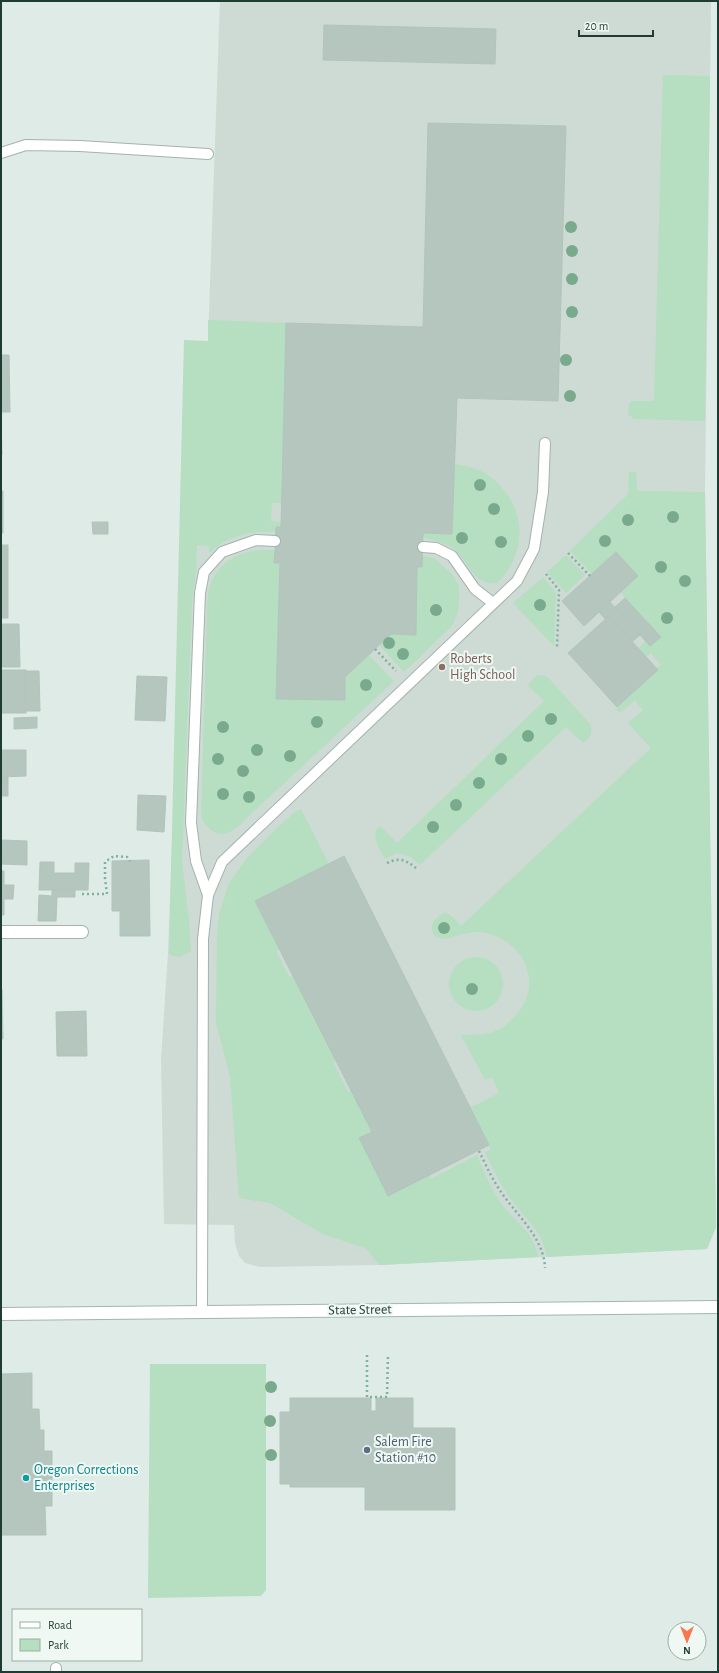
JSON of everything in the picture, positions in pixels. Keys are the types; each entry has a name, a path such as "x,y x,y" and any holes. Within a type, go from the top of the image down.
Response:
{"main road":[{"path":"1,932 82,932"},
{"name":"State Street","path":"1,1314 718,1307"}],"lane":[{"path":"1,153 26,145 80,146 208,154"},
{"path":"202,1312 203,940 208,895 222,862 517,581 534,549 543,492 545,443"},
{"path":"208,895 196,861 191,823 200,593 204,572 222,552 256,540 275,540"},
{"path":"423,547 436,548 452,556 475,589 493,603"}],"path":[{"path":"568,553 590,576"},
{"path":"546,574 559,590 557,649"},
{"path":"375,649 396,671"},
{"path":"82,894 107,894 104,878 105,862 114,856 126,857 130,861"},
{"path":"387,863 395,859 407,861 416,868"},
{"path":"479,1150 498,1188 535,1236 545,1258 545,1268"},
{"path":"367,1355 367,1397 387,1397 388,1355"}],"shaded area":[{"name":"Roberts High School","path":"220,1 711,1 705,492 716,1227 707,1249 379,1265 260,1267 245,1263 239,1256 235,1243 234,1225 164,1224 161,1060 168,953 172,842 208,340"}],"green space":[{"path":"663,75 710,76 705,421 634,419 628,414 629,404 632,401 654,401"},
{"path":"208,320 286,323 281,503 272,503 271,521 281,522 281,527 276,527 275,532 257,532 240,535 224,542 209,553 209,546 197,545 196,571 192,603 182,862 191,951 180,957 173,956 169,953 184,340 208,341"},
{"path":"454,464 477,469 489,476 501,487 510,500 516,513 519,528 519,542 515,557 508,570 497,583 482,581 477,577 460,555 448,545 423,538 423,533"},
{"path":"629,472 636,472 637,491 705,492 716,1227 707,1249 547,1257 545,1247 537,1232 507,1194 485,1153 491,1149 470,1108 499,1093 492,1077 485,1080 461,1035 484,1034 492,1032 504,1026 514,1017 524,1004 528,991 529,978 526,965 519,953 509,943 496,936 476,932 443,939 434,935 432,926 438,917 446,913 461,926 651,748 628,723 643,710 635,700 620,713 616,709 658,670 656,668 661,665 651,653 646,657 638,648 646,641 650,646 661,637 621,593 638,576 616,552 592,574 570,551 628,494"},
{"path":"275,550 274,563 280,563 276,699 345,700 345,677 369,655 394,681 236,828 231,832 220,834 211,830 201,816 208,592 218,571 229,560 251,551"},
{"path":"566,555 585,575 566,593 547,572"},
{"path":"422,556 434,558 452,574 459,586 459,605 457,615 452,626 404,672 379,645 391,634 415,635 417,567"},
{"path":"543,577 556,593 554,646 513,603"},
{"path":"543,675 548,677 591,725 591,733 588,739 583,743 566,727 420,865 411,857 397,853 385,859 376,840 375,836 377,828 380,826 397,843 544,701 529,687 529,683 536,676"},
{"path":"301,809 329,864 255,901 280,949 276,951 289,977 293,975 336,1060 333,1062 348,1092 351,1090 372,1132 359,1138 388,1196 429,1175 431,1179 477,1155 485,1175 503,1206 534,1242 538,1257 379,1265 367,1249 323,1234 270,1203 239,1198 230,1077 216,1023 217,933 219,914 229,883 246,859 280,825 296,811"},
{"path":"471,957 481,957 491,961 499,969 503,979 503,989 499,999 491,1007 481,1011 471,1011 461,1007 453,999 449,989 449,979 453,969 461,961"},
{"path":"150,1364 266,1364 266,1590 261,1596 148,1598"}],"building":[{"path":"324,25 496,29 495,64 323,60"},
{"path":"428,123 566,126 558,401 457,398 452,534 423,533 422,567 417,567 416,635 391,634 345,677 345,700 276,699 280,563 274,563 276,527 281,527 286,323 423,327"},
{"path":"1,355 9,355 10,412 1,412"},
{"path":"1,415 2,455 1,455"},
{"path":"1,491 3,491 3,533 1,533"},
{"path":"92,522 108,522 108,534 93,534"},
{"path":"1,545 8,545 8,618 1,618"},
{"path":"616,552 638,576 584,626 562,601"},
{"path":"625,598 661,637 650,646 615,607"},
{"path":"610,602 640,635 632,642 609,616 605,619 599,612"},
{"path":"609,616 658,670 617,707 568,653"},
{"path":"1,624 19,624 20,667 1,667"},
{"path":"1,670 26,670 26,713 1,713"},
{"path":"26,671 39,671 40,711 26,711"},
{"path":"137,676 167,677 165,721 135,720"},
{"path":"37,717 37,728 14,729 14,718"},
{"path":"1,750 26,750 26,776 1,777"},
{"path":"1,777 8,777 8,796 1,796"},
{"path":"138,795 166,796 164,832 137,830"},
{"path":"1,840 27,841 27,865 1,864"},
{"path":"344,856 489,1145 388,1196 359,1138 372,1132 255,901"},
{"path":"149,860 150,936 120,936 120,911 112,911 112,861"},
{"path":"40,862 54,862 54,873 75,873 75,863 89,863 88,890 39,890"},
{"path":"1,871 4,871 4,885 14,885 13,899 4,899 4,915 1,915"},
{"path":"52,890 75,890 75,897 57,897 56,921 38,921 39,895 52,896"},
{"path":"2,989 3,1039 1,1039"},
{"path":"86,1011 87,1056 57,1056 56,1012"},
{"name":"Oregon Corrections Enterprises","path":"32,1373 32,1409 39,1409 40,1430 44,1430 44,1451 52,1451 52,1506 45,1506 46,1535 1,1535 1,1374"},
{"path":"290,1398 371,1398 371,1411 376,1411 376,1398 413,1398 413,1428 455,1428 455,1510 365,1510 365,1487 290,1487 290,1484 280,1484 280,1412 290,1412"}],"place":[{"name":"Roberts High School","path":"442,667"},
{"name":"Salem Fire Station #10","path":"367,1450"},
{"name":"Oregon Corrections Enterprises","path":"26,1478"}]}
